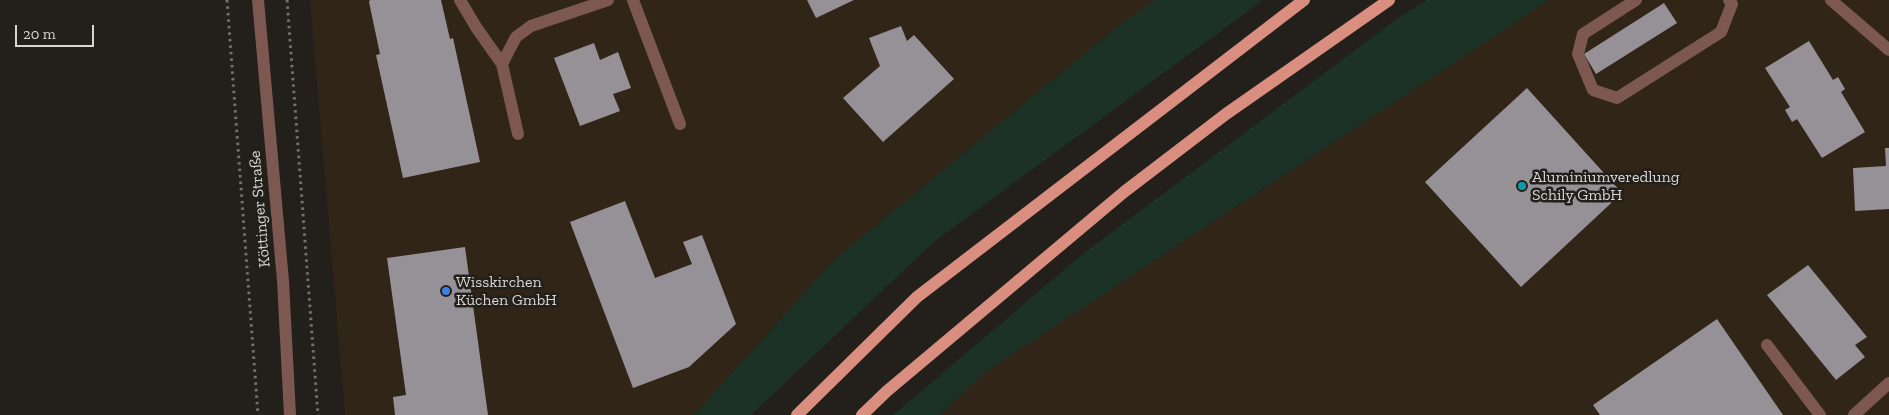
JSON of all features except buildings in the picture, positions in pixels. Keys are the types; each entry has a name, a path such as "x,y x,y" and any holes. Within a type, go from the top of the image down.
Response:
{"main road":[{"path":"797,415 918,297 1304,0"},
{"path":"862,415 894,384 1124,192 1226,114 1389,0"}],"street":[{"name":"Köttinger Straße","path":"258,0 283,281 290,415"},
{"path":"460,0 476,28 502,64 518,134"},
{"path":"502,64 516,37 531,26 608,0"},
{"path":"633,0 680,124"},
{"path":"1636,0 1583,34 1578,54 1593,90 1617,98 1721,32 1732,4 1729,0"},
{"path":"1830,0 1889,50"},
{"path":"1767,345 1820,415"},
{"path":"1854,415 1889,383"}],"path":[{"path":"227,0 258,415"},
{"path":"287,0 318,415"}],"shaded area":[{"path":"310,0 1155,0 1123,22 834,260 694,415 345,415"},
{"path":"1549,0 1889,0 1889,415 940,415 984,373"}],"green space":[{"path":"1155,0 1263,0 935,241 751,415 694,415 834,260 1123,22"},
{"path":"1427,0 1549,0 984,373 940,415 893,415 1084,253 1399,17"}],"place":[{"name":"Aluminiumveredlung Schily GmbH","path":"1522,186"},
{"name":"Wisskirchen Küchen GmbH","path":"446,291"}]}
